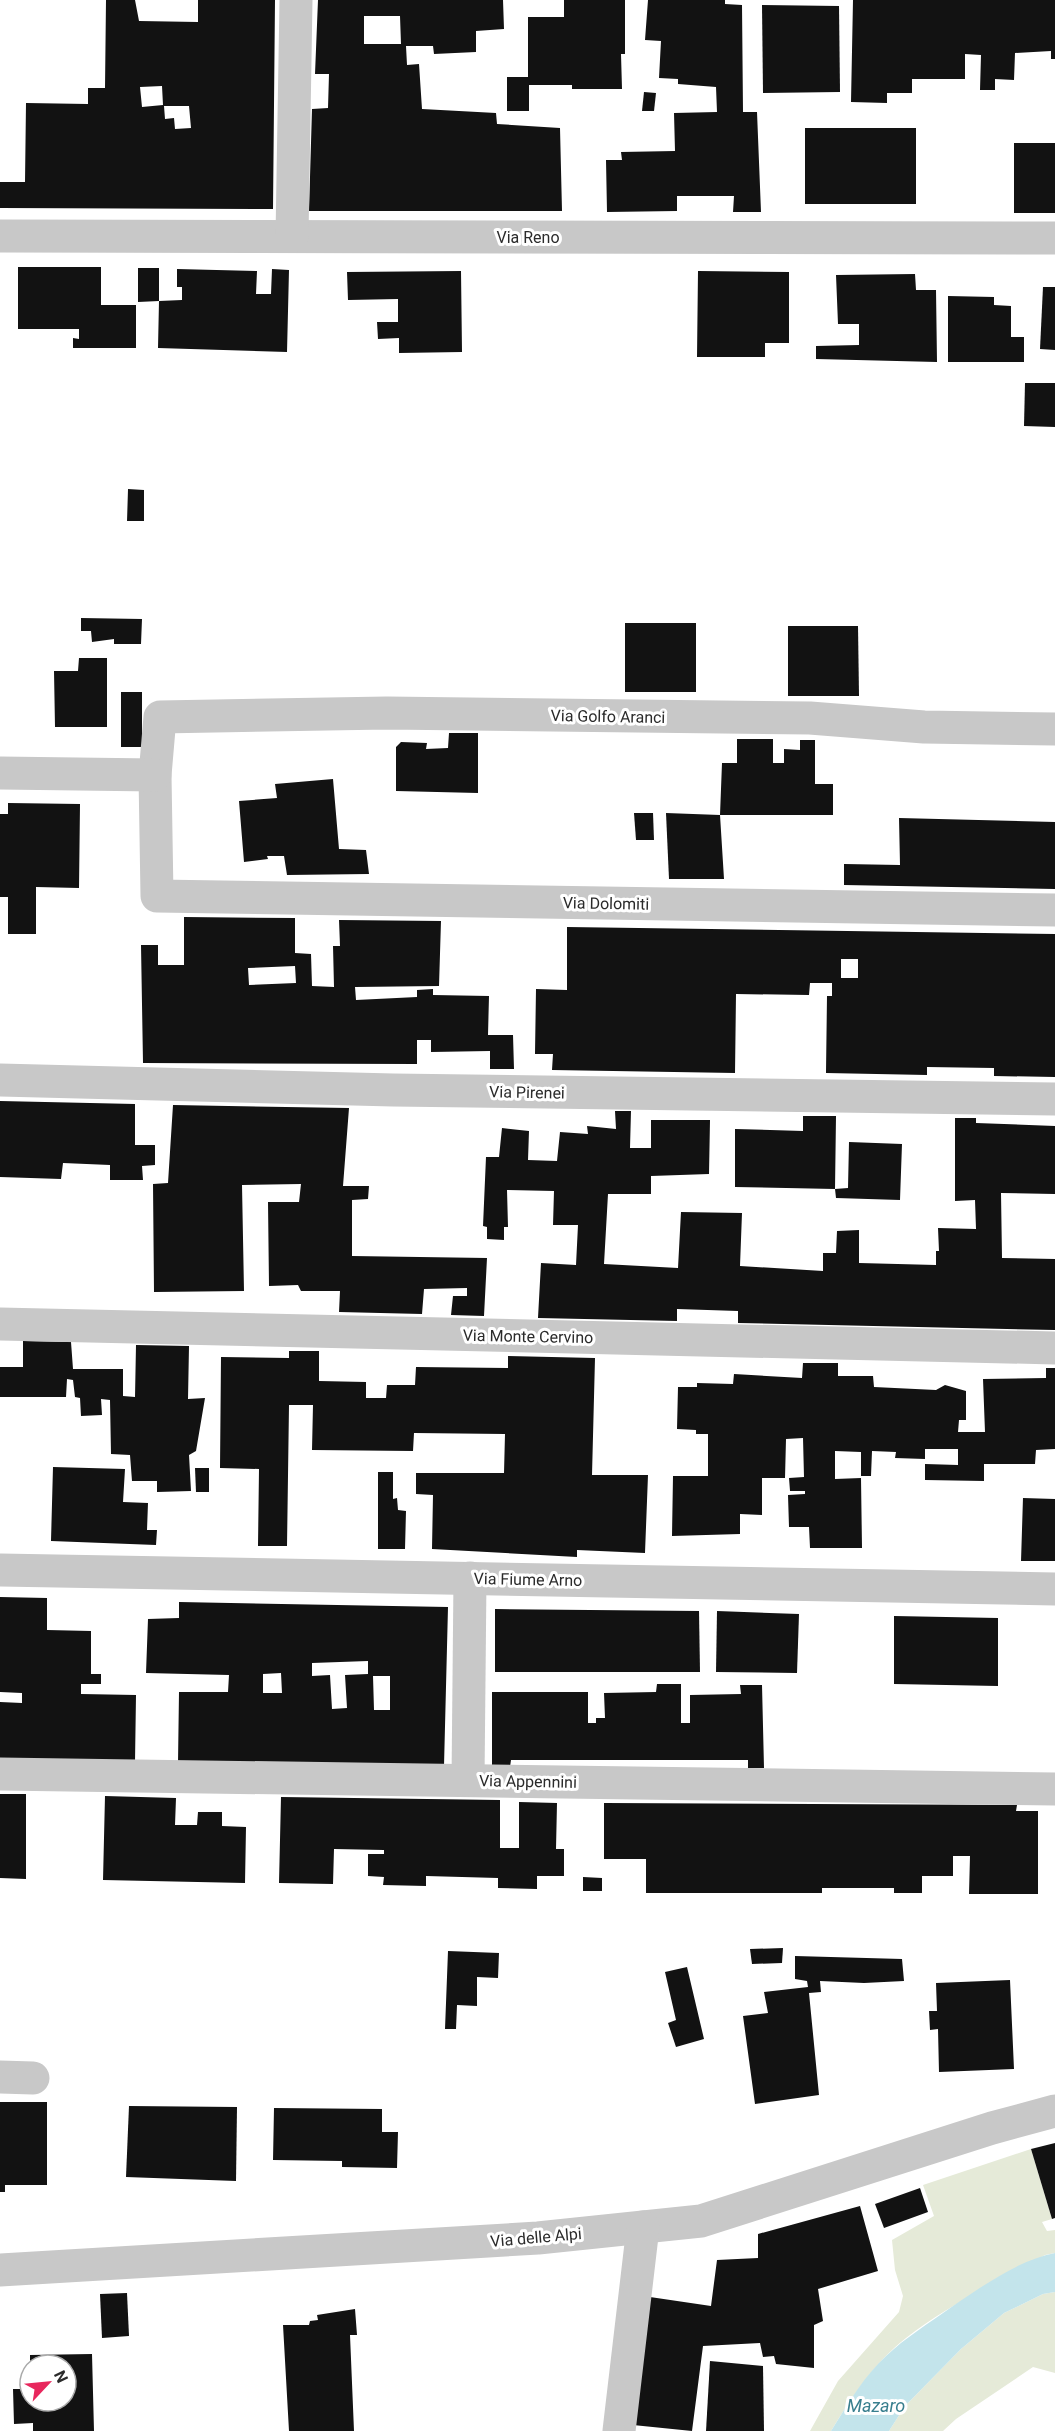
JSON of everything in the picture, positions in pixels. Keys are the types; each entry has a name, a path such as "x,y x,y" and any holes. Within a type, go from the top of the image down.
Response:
{"street":[{"path":"292,236 296,0"},
{"name":"Via Reno","path":"0,236 1055,238"},
{"name":"Via Golfo Aranci","path":"155,775 160,717 387,713 810,718 924,727 1055,729"},
{"path":"0,773 155,775"},
{"name":"Via Dolomiti","path":"155,775 157,897 1055,910"},
{"name":"Via Pirenei","path":"0,1080 405,1090 1055,1100"},
{"name":"Via Monte Cervino","path":"0,1324 1055,1348"},
{"name":"Via Fiume Arno","path":"0,1570 1055,1589"},
{"path":"468,1780 470,1578"},
{"name":"Via Appennini","path":"0,1774 1055,1789"},
{"path":"0,2077 33,2078"},
{"name":"Via delle Alpi","path":"0,2270 538,2238 700,2221 1055,2110"},
{"path":"619,2431 643,2227"}],"green space":[{"path":"1031,2149 1052,2219 1042,2222 1047,2231 1055,2230 1055,2253 1045,2255 992,2284 922,2326 894,2348 874,2369 831,2431 810,2431 838,2381 899,2312 903,2296 895,2270 892,2240 934,2216 923,2185"},
{"path":"1055,2292 1055,2373 1033,2367 956,2419 943,2431 889,2431 905,2406 961,2349 1004,2313 1043,2294"}],"water":[{"name":"Mazaro","path":"1055,2253 1055,2292 1043,2294 1004,2313 961,2349 905,2406 889,2431 831,2431 865,2380 878,2364 901,2343 997,2277 1026,2262"}],"building":[{"path":"106,0 135,0 139,21 198,22 198,0 275,0 273,209 0,208 0,182 25,182 26,103 88,104 88,88 105,88","holes":["162,86 163,105 142,107 140,87","164,106 189,106 191,128 175,129 174,118 165,119"]},
{"path":"318,0 503,0 504,29 476,31 476,52 434,54 433,46 406,46 407,65 419,64 422,109 496,113 497,124 560,128 562,211 309,211 312,109 328,108 329,74 315,74","holes":["364,16 400,16 401,44 364,44"]},
{"path":"564,0 625,0 625,54 621,54 622,89 572,89 572,85 529,85 529,111 507,111 507,77 528,77 528,17 564,17"},
{"path":"648,0 725,0 725,4 742,5 743,112 757,112 761,212 733,212 734,196 677,196 677,211 607,212 606,160 622,160 621,152 675,151 674,113 717,112 716,87 678,84 678,79 659,78 661,41 645,40"},
{"path":"853,0 1055,0 1055,59 1051,59 1051,51 1015,53 1014,80 995,79 995,90 980,90 981,55 965,54 965,79 912,79 912,93 887,93 887,103 851,102"},
{"path":"762,5 839,6 840,92 763,93"},
{"path":"644,92 656,93 654,111 642,111"},
{"path":"805,128 916,128 916,204 805,204"},
{"path":"1014,143 1055,143 1055,213 1014,213"},
{"path":"18,267 101,267 101,305 136,305 136,348 73,348 73,338 79,339 79,329 18,329"},
{"path":"138,268 159,268 159,301 138,302"},
{"path":"177,269 257,271 256,294 271,294 272,269 289,270 287,352 158,348 159,301 182,300 182,287 177,287"},
{"path":"461,271 462,352 399,353 399,338 378,339 377,322 398,322 398,299 348,300 347,272"},
{"path":"698,271 789,272 789,343 765,343 765,357 697,357"},
{"path":"915,274 916,290 936,290 937,362 816,359 816,346 859,345 859,324 838,324 836,275"},
{"path":"1043,287 1055,287 1055,350 1040,349"},
{"path":"948,296 994,297 994,305 1011,306 1011,337 1024,337 1024,362 948,362"},
{"path":"1025,383 1055,383 1055,427 1024,426"},
{"path":"128,489 144,490 144,521 127,521"},
{"path":"81,618 142,619 141,644 114,644 114,639 92,642 91,631 81,631"},
{"path":"625,623 696,623 696,692 625,692"},
{"path":"788,626 858,626 859,696 788,696"},
{"path":"79,658 107,658 107,727 55,727 54,671 78,671"},
{"path":"121,692 142,692 142,747 121,747"},
{"path":"449,733 478,733 478,793 396,791 396,747 401,742 427,743 426,749 448,748"},
{"path":"737,739 773,739 773,763 784,763 784,749 800,750 800,740 815,740 815,784 833,784 833,815 720,815 722,763 737,763"},
{"path":"333,779 339,849 366,850 369,874 287,875 284,856 267,856 268,859 244,862 239,801 277,798 275,784"},
{"path":"8,803 80,804 79,888 36,887 36,934 8,934 8,897 0,897 0,814 8,814"},
{"path":"634,813 653,813 654,840 636,840"},
{"path":"666,813 720,815 724,879 669,879"},
{"path":"899,818 1055,822 1055,889 844,885 844,864 900,865"},
{"path":"184,917 295,918 295,953 311,954 312,986 334,987 333,946 340,946 339,920 441,921 439,986 355,987 356,1000 417,997 417,990 433,989 433,995 489,996 488,1035 513,1035 514,1069 490,1069 490,1051 431,1052 431,1040 417,1040 417,1064 143,1063 141,945 158,945 158,965 184,965","holes":["295,966 296,983 249,985 248,968"]},
{"path":"567,927 1055,934 1055,1077 994,1076 994,1068 927,1067 927,1075 826,1073 827,996 832,996 832,983 810,983 809,995 736,994 735,1073 552,1070 553,1054 535,1054 536,989 567,990","holes":["841,959 858,959 858,978 841,978"]},
{"path":"0,1101 135,1104 135,1145 155,1145 155,1165 142,1166 143,1180 110,1180 110,1165 63,1163 61,1179 0,1177"},
{"path":"173,1105 349,1108 343,1186 369,1186 368,1199 352,1200 352,1256 487,1258 484,1316 451,1315 453,1296 467,1296 467,1288 424,1289 422,1314 339,1312 340,1291 301,1291 298,1285 269,1286 268,1202 299,1202 301,1184 242,1185 244,1291 154,1292 153,1184 168,1183"},
{"path":"615,1111 631,1111 630,1148 651,1148 651,1120 710,1120 709,1174 651,1176 651,1194 608,1194 604,1264 678,1268 681,1212 742,1213 740,1266 823,1271 823,1253 836,1253 837,1231 859,1230 859,1263 936,1265 936,1251 939,1251 938,1228 976,1229 975,1200 955,1201 955,1118 976,1118 976,1123 1055,1126 1055,1194 1001,1193 1002,1258 1055,1259 1055,1330 738,1323 738,1311 677,1309 677,1321 538,1318 541,1263 576,1265 578,1225 553,1225 554,1191 507,1190 508,1227 504,1227 504,1240 487,1239 487,1227 483,1226 486,1157 499,1157 502,1128 529,1131 528,1160 557,1161 560,1132 588,1134 587,1126 616,1129"},
{"path":"803,1116 836,1116 835,1189 735,1187 735,1129 803,1131"},
{"path":"849,1142 902,1144 900,1200 836,1198 835,1189 848,1188"},
{"path":"23,1341 71,1342 73,1369 123,1369 123,1396 135,1397 136,1345 189,1346 188,1399 205,1398 196,1451 189,1455 191,1491 157,1492 157,1481 132,1481 130,1455 111,1454 110,1400 101,1399 102,1415 81,1416 80,1398 75,1397 73,1380 67,1379 66,1397 0,1397 0,1367 23,1367"},
{"path":"289,1351 319,1351 319,1381 366,1382 366,1398 386,1398 387,1385 415,1385 416,1367 508,1368 508,1356 595,1358 592,1475 648,1475 645,1553 577,1550 577,1557 432,1549 433,1495 416,1494 416,1473 504,1473 505,1434 414,1433 413,1451 312,1450 313,1405 289,1405 287,1546 258,1546 259,1469 220,1468 221,1357 289,1358"},
{"path":"803,1363 838,1363 838,1376 873,1376 874,1387 936,1390 945,1385 966,1391 966,1420 959,1420 958,1432 985,1432 983,1379 1046,1378 1046,1368 1055,1368 1055,1449 1036,1450 1035,1464 984,1464 984,1481 925,1480 925,1464 958,1465 958,1449 925,1449 925,1459 895,1458 896,1452 872,1451 871,1476 861,1476 861,1452 835,1451 835,1479 861,1478 862,1548 810,1548 809,1527 789,1527 788,1495 805,1494 805,1491 790,1491 789,1478 804,1477 803,1438 786,1439 785,1478 762,1478 762,1515 740,1514 740,1534 672,1536 673,1476 708,1476 708,1434 696,1434 696,1430 677,1429 678,1387 697,1387 697,1383 733,1384 734,1374 802,1378"},
{"path":"53,1467 125,1469 123,1502 148,1503 147,1530 157,1530 156,1545 51,1541"},
{"path":"195,1468 209,1468 209,1492 196,1492"},
{"path":"378,1472 393,1472 393,1499 397,1498 398,1510 406,1511 405,1549 378,1549"},
{"path":"1023,1498 1055,1499 1055,1561 1021,1561"},
{"path":"0,1597 47,1598 47,1630 91,1631 91,1674 101,1674 101,1684 81,1684 81,1694 136,1695 135,1762 0,1760 0,1702 22,1703 22,1693 0,1692"},
{"path":"179,1602 448,1607 444,1766 178,1763 179,1692 228,1692 229,1675 146,1673 148,1619 179,1618","holes":["368,1661 368,1674 345,1675 347,1708 332,1709 330,1675 312,1676 312,1663","281,1673 282,1693 263,1693 263,1674","373,1676 390,1676 390,1710 374,1710"]},
{"path":"495,1609 699,1611 700,1672 495,1672"},
{"path":"717,1611 799,1614 797,1673 716,1672"},
{"path":"894,1616 998,1618 998,1686 894,1684"},
{"path":"657,1684 681,1684 681,1723 690,1723 690,1695 741,1694 740,1685 762,1685 764,1768 748,1768 748,1760 511,1760 510,1767 492,1767 492,1692 588,1692 588,1723 596,1723 596,1718 605,1718 604,1693 656,1692"},
{"path":"0,1794 26,1794 26,1879 0,1878"},
{"path":"105,1796 176,1798 175,1825 197,1825 198,1812 222,1812 222,1826 246,1827 245,1883 103,1880"},
{"path":"281,1797 500,1800 500,1848 519,1848 519,1802 557,1803 556,1849 564,1849 564,1876 537,1876 537,1889 498,1888 498,1878 426,1876 426,1886 383,1885 384,1877 368,1876 368,1854 384,1854 384,1850 334,1849 333,1884 279,1883"},
{"path":"604,1803 1017,1805 1016,1811 1038,1811 1038,1894 969,1894 970,1856 953,1856 953,1876 922,1876 922,1893 894,1893 894,1888 822,1888 822,1893 646,1893 646,1859 604,1859"},
{"path":"583,1877 602,1878 602,1891 583,1891"},
{"path":"783,1948 782,1963 752,1964 750,1949"},
{"path":"448,1951 499,1953 498,1978 477,1977 477,2006 457,2005 456,2029 445,2029"},
{"path":"795,1956 902,1959 904,1981 864,1983 820,1981 821,1992 809,1993 819,2095 755,2104 743,2016 768,2013 764,1992 808,1987 807,1981 795,1979"},
{"path":"687,1967 704,2039 676,2047 668,2023 676,2020 665,1972"},
{"path":"1010,1980 1014,2069 939,2072 938,2029 930,2030 929,2011 937,2011 936,1983"},
{"path":"0,2102 47,2102 47,2185 5,2185 5,2192 0,2192"},
{"path":"129,2106 237,2107 236,2181 126,2177"},
{"path":"274,2108 382,2109 382,2132 398,2132 397,2168 342,2167 342,2161 273,2160"},
{"path":"1055,2143 1055,2218 1052,2219 1031,2149"},
{"path":"920,2188 928,2212 884,2228 875,2204"},
{"path":"860,2206 878,2271 818,2289 823,2321 814,2325 814,2368 776,2364 774,2356 763,2357 760,2343 703,2346 692,2431 633,2425 650,2297 711,2306 717,2260 758,2258 758,2234"},
{"path":"127,2293 129,2336 102,2338 100,2294"},
{"path":"355,2309 357,2335 350,2335 354,2431 289,2431 283,2325 309,2325 310,2321 318,2320 317,2315"},
{"path":"78,2354 92,2354 94,2431 33,2431 33,2423 14,2424 13,2389 18,2389 18,2413 78,2413"},
{"path":"710,2361 763,2366 764,2431 706,2431"}]}
